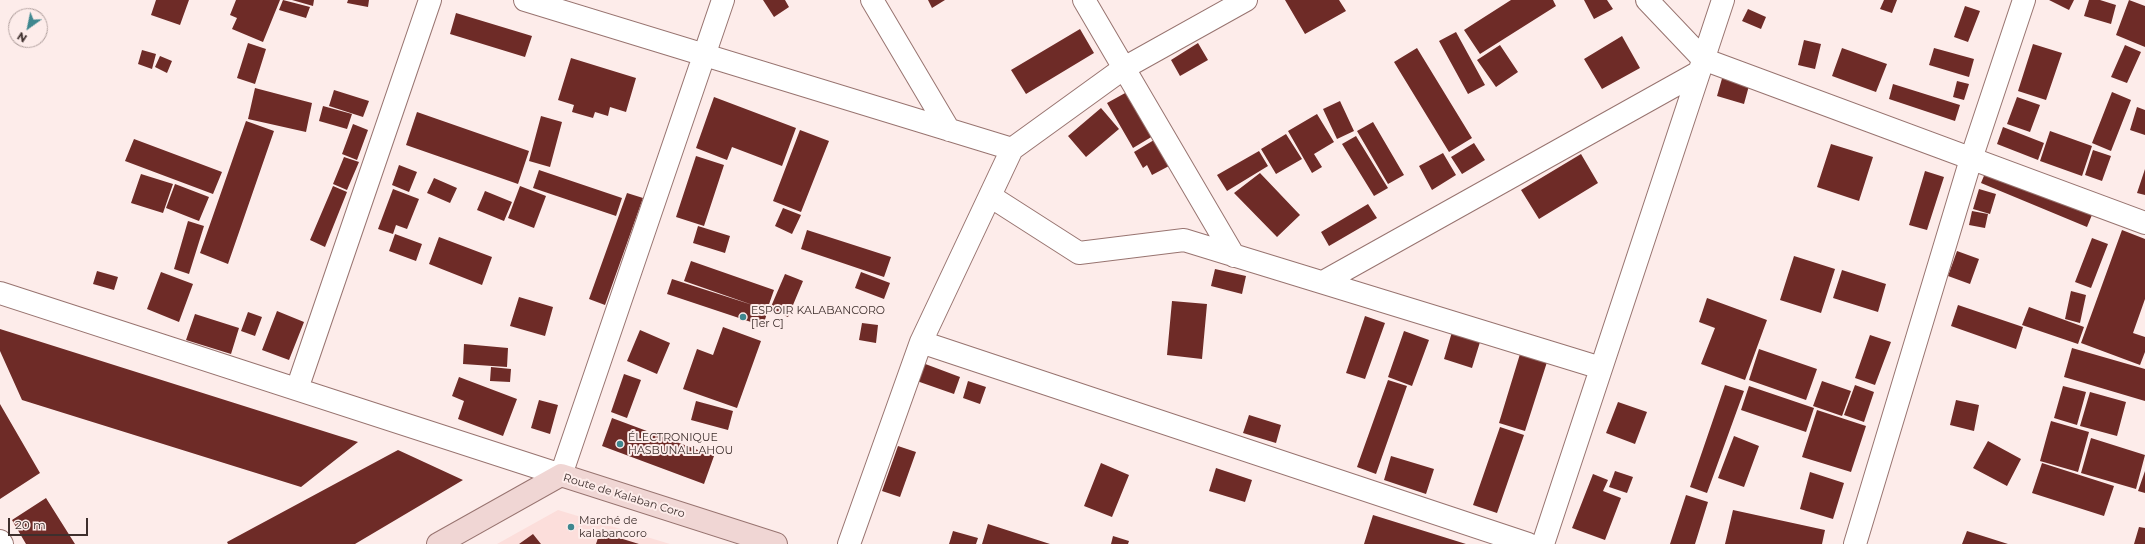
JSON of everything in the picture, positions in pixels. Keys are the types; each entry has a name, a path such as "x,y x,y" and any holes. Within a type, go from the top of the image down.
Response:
{"main road":[{"name":"Route de Kalaban Coro","path":"438,544 561,475 776,544"}],"street":[{"path":"297,389 430,0"},
{"path":"525,0 1012,149"},
{"path":"0,292 561,475 723,0"},
{"path":"872,0 949,130"},
{"path":"1084,0 1234,256"},
{"path":"849,544 921,342 1012,149 1124,68 1246,0"},
{"path":"1647,0 1701,66 1971,159 2145,223"},
{"path":"1543,544 1723,0"},
{"path":"1860,543 1971,159 2024,0"},
{"path":"1323,282 1701,66"},
{"path":"990,196 1079,253 1184,240 1601,368"},
{"path":"921,342 1528,544"}],"shaded area":[{"name":"Marché de kalabancoro","path":"558,510 670,544 497,544"}],"building":[{"path":"156,0 189,0 180,25 151,15"},
{"path":"236,0 280,0 263,42 232,29 237,18 230,15"},
{"path":"283,0 310,7 306,18 279,10"},
{"path":"292,0 314,0 313,6"},
{"path":"348,0 369,0 368,7 347,3"},
{"path":"763,0 785,0 789,7 774,17"},
{"path":"928,0 945,0 932,8"},
{"path":"1285,0 1339,0 1346,11 1305,34"},
{"path":"1511,0 1553,0 1556,6 1480,54 1464,30"},
{"path":"1584,0 1607,0 1613,9 1594,19"},
{"path":"1884,0 1897,0 1892,13 1880,9"},
{"path":"2049,0 2074,0 2069,10"},
{"path":"2089,0 2100,0 2116,5 2111,24 2084,16"},
{"path":"2129,0 2145,6 2145,47 2116,35"},
{"path":"1965,6 1980,11 1968,42 1954,37"},
{"path":"1748,9 1766,17 1761,29 1742,21"},
{"path":"456,13 532,36 525,57 450,34"},
{"path":"1080,29 1094,53 1026,94 1011,70"},
{"path":"1456,32 1485,85 1468,94 1439,41"},
{"path":"1622,36 1640,68 1602,89 1584,59"},
{"path":"1804,40 1821,44 1815,69 1798,65"},
{"path":"248,43 266,49 255,84 237,78"},
{"path":"1198,43 1208,60 1180,76 1171,60"},
{"path":"2033,44 2062,53 2046,100 2018,91"},
{"path":"1500,45 1518,72 1496,87 1477,60"},
{"path":"2125,45 2141,52 2127,83 2111,77"},
{"path":"1417,48 1472,138 1449,152 1394,62"},
{"path":"1842,48 1887,64 1876,92 1832,76"},
{"path":"1934,48 1974,59 1969,77 1929,65"},
{"path":"142,50 156,54 152,69 138,64"},
{"path":"160,56 172,61 167,73 155,67"},
{"path":"571,58 636,78 626,112 610,107 608,116 595,112 593,118 572,112 574,105 558,100"},
{"path":"1723,75 1750,82 1744,104 1717,96"},
{"path":"1957,81 1969,84 1964,100 1953,97"},
{"path":"1893,84 1960,105 1955,121 1889,99"},
{"path":"255,88 312,103 306,132 248,119"},
{"path":"334,90 369,101 363,117 329,106"},
{"path":"1127,92 1153,136 1133,148 1107,103"},
{"path":"2112,92 2131,100 2111,151 2092,143"},
{"path":"714,97 796,128 782,166 732,147 727,160 696,148"},
{"path":"2017,97 2040,105 2030,132 2007,124"},
{"path":"1340,101 1354,131 1337,139 1323,109"},
{"path":"323,106 352,114 347,129 319,121"},
{"path":"2137,107 2145,110 2145,135 2130,130"},
{"path":"1101,108 1119,129 1086,157 1068,136"},
{"path":"417,112 529,151 518,184 406,145"},
{"path":"1317,114 1334,142 1314,154 1322,167 1312,173 1288,131"},
{"path":"541,116 562,122 550,167 529,161"},
{"path":"246,121 274,131 228,264 200,253"},
{"path":"1373,122 1404,175 1388,184 1357,131"},
{"path":"353,124 368,130 357,160 342,154"},
{"path":"2003,127 2044,143 2038,160 1997,144"},
{"path":"800,130 829,141 801,212 773,201"},
{"path":"2050,131 2092,146 2082,176 2040,161"},
{"path":"1286,134 1302,159 1276,174 1261,149"},
{"path":"1356,136 1388,188 1374,196 1342,144"},
{"path":"134,139 222,172 213,194 125,161"},
{"path":"1154,140 1169,166 1152,175 1147,165 1143,168 1134,152"},
{"path":"1474,143 1485,160 1462,174 1451,157"},
{"path":"1831,144 1873,157 1859,201 1817,187"},
{"path":"2093,150 2111,156 2102,181 2085,175"},
{"path":"1259,151 1268,166 1227,191 1217,175"},
{"path":"1443,153 1456,175 1432,190 1419,166"},
{"path":"1581,154 1598,183 1539,219 1521,190"},
{"path":"696,156 724,165 704,226 676,217"},
{"path":"344,157 359,162 347,190 333,184"},
{"path":"399,165 417,172 409,192 392,185"},
{"path":"1988,166 2094,210 2087,227 1981,183"},
{"path":"2145,169 2145,195 2137,193"},
{"path":"539,170 622,198 616,216 533,188"},
{"path":"1925,171 1944,177 1927,230 1909,225"},
{"path":"1260,173 1300,215 1277,237 1234,193"},
{"path":"141,174 173,184 163,213 131,203"},
{"path":"434,178 457,188 450,203 427,193"},
{"path":"175,184 209,197 199,221 166,208"},
{"path":"333,186 347,192 325,247 310,240"},
{"path":"520,186 546,196 534,228 508,218"},
{"path":"393,189 419,199 407,229 396,225 393,234 378,229"},
{"path":"1979,189 1996,194 1990,214 1973,209"},
{"path":"485,191 512,202 504,221 477,210"},
{"path":"627,193 643,198 605,305 589,299"},
{"path":"1368,204 1377,218 1329,246 1321,232"},
{"path":"783,208 801,215 792,234 775,226"},
{"path":"1972,211 1988,214 1985,228 1969,225"},
{"path":"188,221 204,226 189,274 174,269"},
{"path":"698,226 730,236 725,253 693,243"},
{"path":"807,230 891,257 884,277 801,249"},
{"path":"2122,230 2145,239 2145,299 2133,333 2145,337 2145,352 2140,365 2081,343"},
{"path":"395,234 422,244 416,261 389,251"},
{"path":"439,237 492,257 482,285 429,264"},
{"path":"2092,238 2108,244 2091,288 2075,282"},
{"path":"1957,251 1979,259 1970,284 1948,276"},
{"path":"1794,256 1835,269 1821,313 1780,300"},
{"path":"691,261 774,290 767,310 684,281"},
{"path":"1215,269 1246,276 1242,294 1211,286"},
{"path":"1842,270 1886,284 1878,312 1833,298"},
{"path":"97,271 118,277 114,290 93,284"},
{"path":"161,272 193,284 179,322 147,309"},
{"path":"861,272 890,283 884,299 855,288"},
{"path":"785,274 803,281 788,317 770,309"},
{"path":"672,279 768,310 763,326 667,294"},
{"path":"2071,291 2086,295 2080,323 2065,319"},
{"path":"519,297 553,307 545,336 510,326"},
{"path":"1707,298 1767,320 1745,380 1701,364 1715,328 1699,322"},
{"path":"1172,301 1207,304 1202,359 1167,355"},
{"path":"1958,305 2023,327 2016,349 1951,326"},
{"path":"2029,307 2084,327 2078,344 2022,325"},
{"path":"277,311 304,322 289,360 262,350"},
{"path":"248,312 262,317 255,336 241,331"},
{"path":"195,314 239,328 231,354 186,340"},
{"path":"1365,316 1385,323 1365,379 1346,373"},
{"path":"862,323 878,325 876,343 859,340"},
{"path":"723,327 761,341 737,408 683,389 697,349 713,355"},
{"path":"0,329 358,442 301,487 22,400 0,351"},
{"path":"640,330 670,343 657,374 627,361"},
{"path":"1404,331 1429,340 1412,386 1388,377"},
{"path":"1452,332 1480,342 1472,368 1444,359"},
{"path":"1870,335 1891,342 1875,385 1855,378"},
{"path":"464,344 508,348 507,367 463,364"},
{"path":"2072,348 2145,369 2145,401 2064,377"},
{"path":"1759,349 1817,369 1806,400 1749,380"},
{"path":"1520,354 1547,362 1525,431 1499,423"},
{"path":"920,362 960,377 954,394 914,380"},
{"path":"491,367 511,369 510,382 490,381"},
{"path":"624,374 641,380 627,418 611,412"},
{"path":"459,377 517,399 503,436 458,419 464,401 452,396"},
{"path":"1388,380 1407,386 1376,474 1357,467"},
{"path":"968,381 986,387 980,404 963,398"},
{"path":"1822,381 1851,391 1842,416 1813,406"},
{"path":"1725,385 1744,391 1707,493 1690,487"},
{"path":"1855,385 1874,392 1864,422 1844,415"},
{"path":"1749,386 1814,408 1806,432 1741,410"},
{"path":"2063,386 2086,392 2077,425 2054,418"},
{"path":"2090,392 2126,402 2117,436 2080,426"},
{"path":"539,400 558,405 550,434 531,428"},
{"path":"1956,400 1979,405 1974,431 1950,425"},
{"path":"696,401 733,411 728,430 691,420"},
{"path":"1618,402 1647,412 1635,444 1606,433"},
{"path":"0,404 40,473 0,499"},
{"path":"1817,410 1866,426 1851,472 1802,457"},
{"path":"1249,415 1281,425 1276,443 1243,433"},
{"path":"612,418 714,456 704,484 602,446"},
{"path":"2051,421 2089,432 2078,472 2040,461"},
{"path":"1500,427 1524,435 1497,513 1473,505"},
{"path":"1734,436 1759,446 1744,487 1718,478"},
{"path":"2091,438 2145,455 2136,489 2081,473"},
{"path":"1988,441 2021,459 2007,486 1973,468"},
{"path":"898,446 916,452 900,497 882,491"},
{"path":"398,450 463,480 355,544 228,544 227,542"},
{"path":"1391,456 1434,469 1426,494 1384,480"},
{"path":"1101,463 1129,475 1112,517 1084,506"},
{"path":"2042,463 2114,486 2104,516 2032,493"},
{"path":"1216,468 1252,480 1245,502 1209,491"},
{"path":"1615,471 1633,477 1627,493 1609,487"},
{"path":"2145,471 2145,493 2138,491"},
{"path":"1810,472 1844,483 1833,519 1800,509"},
{"path":"1593,474 1608,480 1603,491 1621,498 1605,540 1572,528"},
{"path":"1686,495 1708,502 1695,544 1670,544"},
{"path":"46,498 75,544 26,544 12,520"},
{"path":"1733,510 1825,530 1822,544 1725,544"},
{"path":"1373,515 1466,544 1364,544"},
{"path":"988,524 1050,544 982,544"},
{"path":"2139,527 2145,528 2145,544 2134,544"},
{"path":"953,531 978,538 976,544 949,544"},
{"path":"1967,531 2008,544 1962,544"},
{"path":"600,532 639,544 596,544"},
{"path":"533,534 541,544 519,544"},
{"path":"1113,536 1129,541 1128,544 1111,544"}],"place":[{"name":"ESPOIR KALABANCORO [1er C]","path":"743,317"},
{"name":"ÉLECTRONIQUE HASBUNALLAHOU","path":"620,444"},
{"name":"Marché de kalabancoro","path":"571,527"}]}
